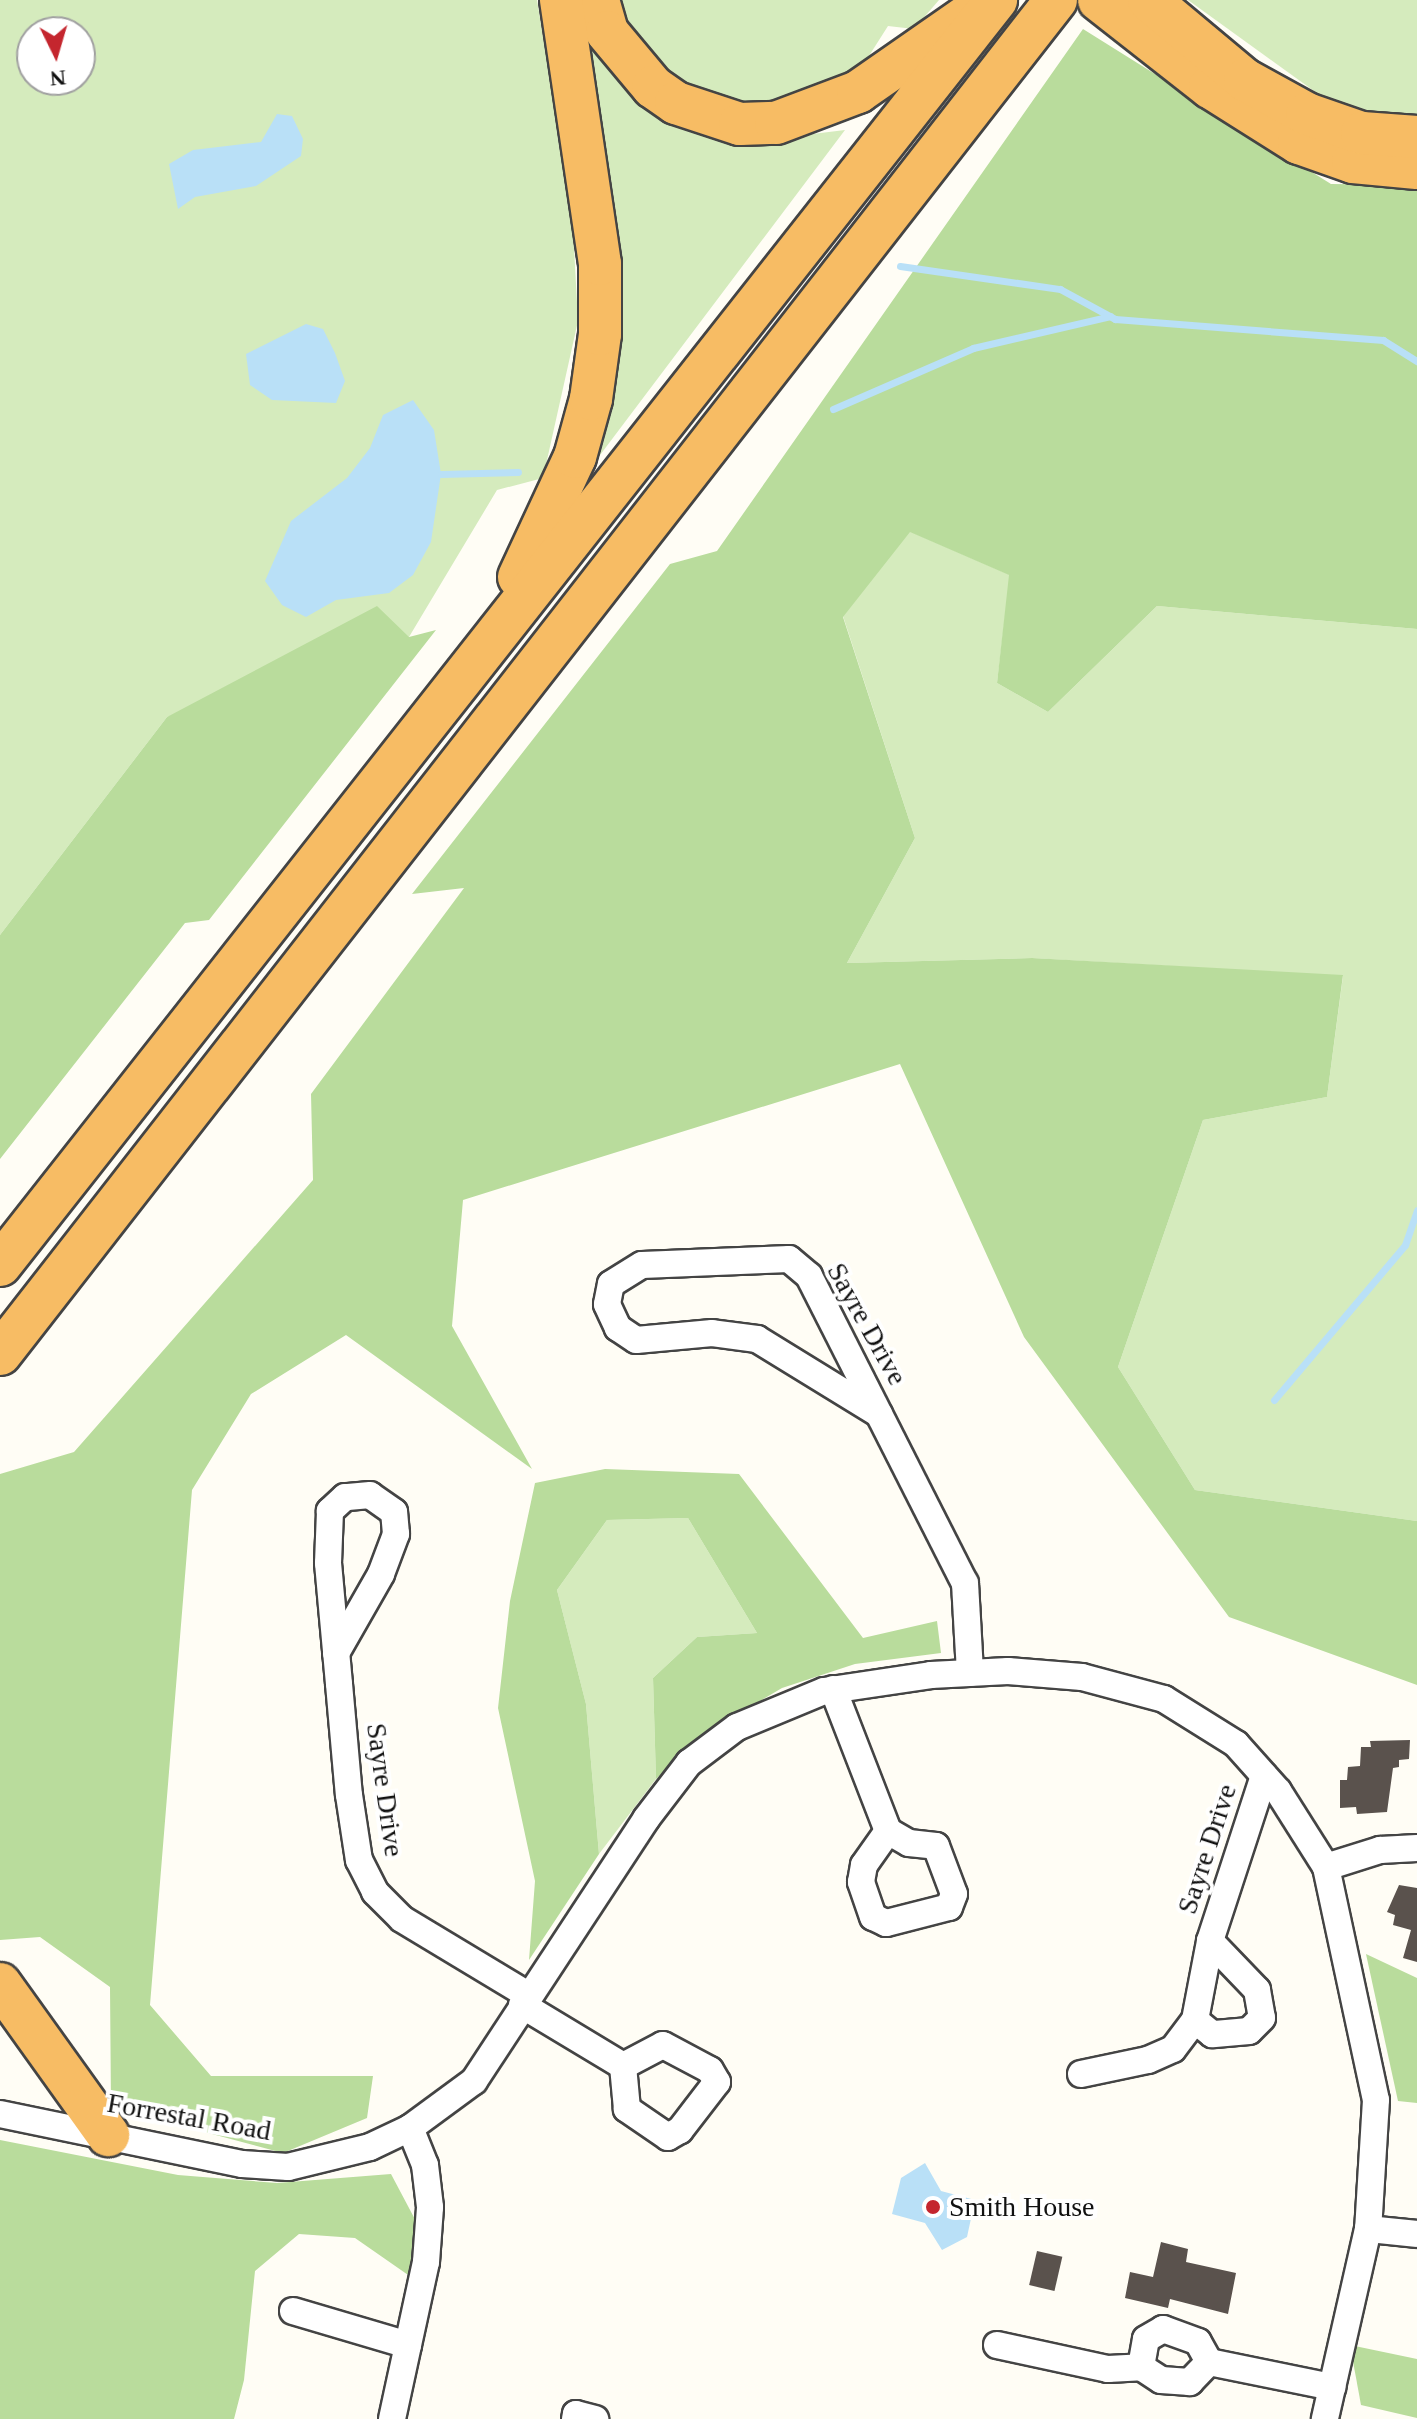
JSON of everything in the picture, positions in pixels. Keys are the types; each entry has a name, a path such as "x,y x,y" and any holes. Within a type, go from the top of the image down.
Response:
{"highway":[{"path":"478,657 563,486 583,431 596,364 600,264 561,0"},
{"path":"598,0 607,32 653,87 676,103 740,124 776,123 858,92 993,0"},
{"path":"5,1255 993,0"},
{"path":"0,1354 1056,0"},
{"path":"1125,7 1307,114 1362,133 1417,137"},
{"path":"1125,7 1210,87 1299,143 1353,162 1417,168"},
{"path":"0,1984 108,2135"}],"street":[{"name":"Sayre Drive","path":"879,1414 757,1339 712,1333 636,1340 618,1328 607,1304 611,1284 642,1265 789,1259 809,1276 965,1583 970,1673"},
{"name":"Sayre Drive","path":"336,1653 381,1574 396,1534 394,1512 370,1495 345,1497 330,1511 336,1653 349,1795 364,1873 402,1919 623,2066"},
{"name":"Sayre Drive","path":"410,2128 474,2081 525,2000 689,1763 737,1727 833,1689 970,1673 1082,1677 1164,1699 1236,1744 1311,1837 1326,1867 1376,2100 1368,2229 1325,2419"},
{"path":"833,1689 888,1831"},
{"name":"Sayre Drive","path":"1210,1941 1257,1990 1262,2018 1249,2031 1212,2034 1195,2020 1210,1941 1264,1776"},
{"path":"1326,1867 1380,1850 1417,1848"},
{"path":"1081,2074 1148,2060 1177,2047 1195,2020"},
{"name":"Forrestal Road","path":"0,2114 242,2164 288,2167 328,2160 410,2128"},
{"path":"392,2419 426,2262 430,2207 425,2165 410,2128"},
{"path":"1368,2229 1417,2234"},
{"path":"293,2311 408,2345"},
{"path":"1141,2367 1146,2339 1163,2329 1198,2342 1209,2362 1332,2387"},
{"path":"997,2345 1108,2369 1141,2367 1161,2380 1190,2382 1209,2362"},
{"path":"575,2419 576,2414 595,2419"}],"green space":[{"path":"0,0 537,0 572,210 578,321 543,478 497,490 409,637 167,717 0,935"},
{"path":"618,0 939,0 914,29 888,26 853,81 789,106 707,104 648,59"},
{"path":"1188,0 1417,0 1417,115 1350,117"},
{"path":"580,8 661,122 748,142 845,130 582,479"},
{"path":"1083,29 1331,184 1417,185 1417,629 1157,606 1048,712 997,683 1009,575 910,532 843,617 915,838 847,963 1032,958 1343,975 1327,1097 1203,1120 1118,1367 1195,1490 1417,1521 1417,1685 1229,1617 1024,1337 900,1064 463,1200 452,1326 532,1469 346,1335 251,1394 192,1490 150,2005 211,2076 373,2076 367,2118 283,2153 111,2107 110,1987 40,1937 0,1940 0,1474 74,1452 313,1180 311,1094 464,888 412,894 670,564 717,551"},
{"path":"909,531 1010,575 997,683 1048,712 1157,606 1417,629 1417,1521 1195,1490 1118,1367 1203,1120 1327,1097 1343,976 1032,958 847,963 915,838 843,616"},
{"path":"377,606 409,637 436,630 209,920 185,923 0,1159 0,935 167,717"},
{"path":"605,1469 739,1474 863,1638 937,1621 941,1653 855,1664 782,1688 701,1736 656,1779 653,1678 697,1637 757,1633 688,1518 607,1520 557,1590 586,1704 599,1854 529,1960 535,1881 498,1708 510,1601 535,1483"},
{"path":"688,1518 757,1633 697,1637 653,1678 656,1779 599,1854 586,1704 557,1590 607,1520"},
{"path":"1366,1954 1417,1978 1417,2103 1398,2101"},
{"path":"0,2140 178,2175 277,2183 391,2174 418,2225 411,2277 355,2238 299,2234 255,2271 244,2380 234,2419 0,2419"},
{"path":"1350,2345 1417,2359 1417,2418 1361,2405"}],"water":[{"path":"277,114 292,116 303,139 301,156 256,186 195,197 178,209 169,164 193,150 261,142"},
{"path":"306,324 323,329 335,353 345,381 336,403 272,400 250,385 246,354"},
{"path":"413,400 434,430 441,474 431,542 413,575 389,593 336,600 306,617 282,605 265,581 291,521 347,478 370,448 383,415"},
{"name":"Smith House","path":"925,2163 941,2191 975,2200 967,2237 942,2250 925,2223 892,2214 901,2178"}],"building":[{"path":"1410,1740 1409,1759 1399,1760 1399,1767 1393,1768 1387,1812 1357,1814 1356,1807 1340,1808 1340,1780 1347,1780 1348,1767 1360,1766 1361,1747 1371,1747 1370,1741"},
{"path":"1399,1885 1417,1888 1417,1962 1403,1958 1411,1930 1393,1925 1395,1915 1387,1912"},
{"name":"Smith House","path":"1161,2242 1188,2249 1186,2262 1236,2273 1228,2314 1170,2299 1168,2308 1125,2298 1130,2272 1153,2277"},
{"path":"1037,2251 1062,2257 1054,2291 1029,2285"}],"waterway":[{"path":"900,266 1060,289 1115,319 1383,340 1417,361"},
{"path":"833,409 973,348 1110,316"},
{"path":"441,474 518,472"},
{"path":"1274,1400 1405,1245 1417,1210"}],"place":[{"name":"Smith House","path":"933,2207"}]}
